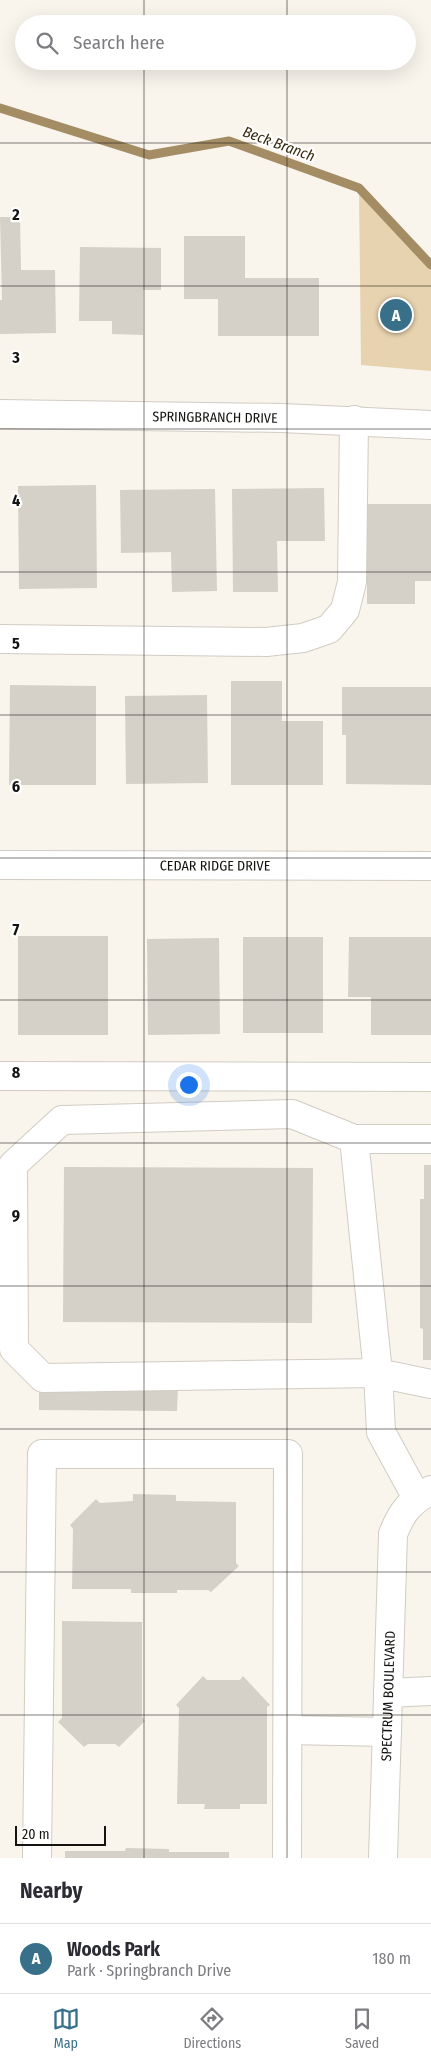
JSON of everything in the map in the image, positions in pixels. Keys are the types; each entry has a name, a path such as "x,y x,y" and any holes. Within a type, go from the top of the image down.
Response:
{"street":[{"name":"SPRINGBRANCH DRIVE","path":"0,414 354,420 431,425"},
{"path":"0,639 266,642 303,638 329,629 344,610 352,582 354,420"},
{"name":"CEDAR RIDGE DRIVE","path":"0,865 431,866"},
{"path":"0,1076 431,1077"},
{"path":"431,1139 354,1139 292,1114 62,1120 13,1165 14,1349 43,1378 378,1373 431,1384"},
{"path":"354,1139 378,1373 382,1432 424,1494"},
{"path":"37,1858 42,1454 288,1454 287,1858"},
{"name":"SPECTRUM BOULEVARD","path":"383,1858 393,1534 401,1515 424,1494"},
{"path":"388,1693 431,1691"},
{"path":"288,1730 387,1732"}],"shaded area":[{"path":"359,188 431,265 431,371 361,365"}],"building":[{"path":"0,217 20,217 21,270 55,270 56,333 0,334 0,300 2,300"},
{"path":"184,236 245,236 245,278 319,278 319,336 218,336 218,299 184,299"},
{"path":"80,247 161,248 161,290 143,290 143,335 112,334 112,321 79,321"},
{"path":"96,485 97,588 19,589 18,486"},
{"path":"324,488 325,541 277,541 278,592 233,592 232,489"},
{"path":"215,489 217,591 172,592 171,552 121,553 120,490"},
{"path":"367,504 431,504 431,581 415,581 415,604 367,604"},
{"path":"231,681 282,681 282,721 323,721 323,785 231,785"},
{"path":"10,685 96,686 96,785 9,785"},
{"path":"342,687 431,687 431,785 346,784 346,735 342,735"},
{"path":"207,695 208,783 126,784 125,696"},
{"path":"18,936 108,936 108,1035 18,1035"},
{"path":"243,937 323,937 323,1033 243,1033"},
{"path":"349,937 431,937 431,1035 371,1035 371,997 348,997"},
{"path":"219,938 220,1034 148,1035 147,939"},
{"path":"424,1165 431,1165 431,1360 423,1360 423,1329 420,1328 420,1199 424,1199"},
{"path":"64,1167 313,1168 312,1323 63,1322"},
{"path":"39,1385 178,1386 177,1411 39,1410"},
{"path":"133,1494 176,1495 176,1501 236,1502 236,1563 239,1566 211,1592 208,1590 177,1590 177,1593 131,1593 131,1589 72,1589 73,1529 70,1525 96,1499 100,1503 133,1501"},
{"path":"62,1621 142,1622 142,1717 145,1721 119,1747 115,1744 88,1744 84,1747 58,1722 62,1718"},
{"path":"203,1676 207,1680 240,1680 243,1676 270,1705 267,1707 267,1804 240,1804 240,1809 204,1809 205,1804 177,1804 179,1708 176,1705"},
{"path":"126,1848 169,1849 169,1852 229,1852 229,1858 65,1858 65,1851 125,1851"}],"waterway":[{"name":"Beck Branch","path":"0,108 149,155 229,141 359,188 431,265"}],"place":[{"name":"Woods Park","path":"396,315"}]}
